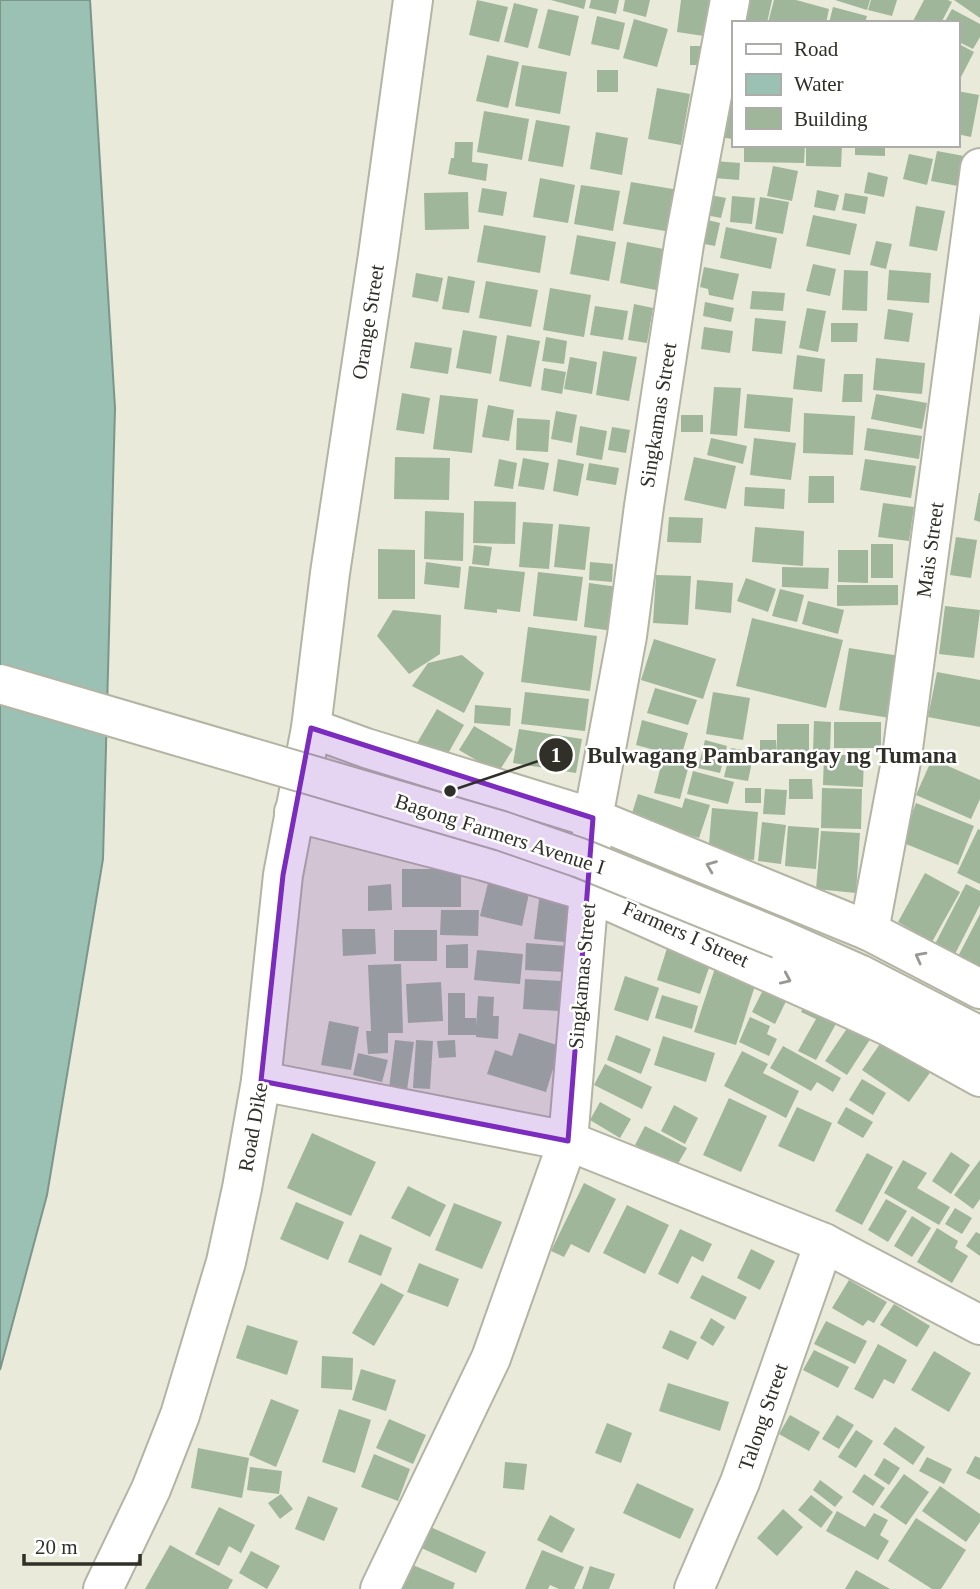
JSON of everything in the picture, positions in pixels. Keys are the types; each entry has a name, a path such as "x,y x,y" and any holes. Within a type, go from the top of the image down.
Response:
{"street":[{"name":"Orange Street","path":"321,644 413,0"},
{"name":"Singkamas Street","path":"380,1589 491,1358 568,1141 593,818 627,636 684,244 730,0"},
{"name":"Mais Street","path":"869,931 902,755 980,171"},
{"name":"Road Dike","path":"103,1589 151,1489 180,1415 226,1262 261,1081 283,875 311,727 321,644"},
{"name":"Bagong Farmers Avenue I","path":"0,684 502,831 580,858 859,974 980,1036"},
{"path":"311,727 366,748 593,818 869,931 980,989"},
{"name":"Farmers I Street","path":"294,812 472,858 589,892 888,1026 980,1077"},
{"path":"261,1081 568,1141 824,1243 980,1325"},
{"name":"Talong Street","path":"694,1589 740,1482 824,1243"}],"highlighted area":[{"path":"311,728 593,818 568,1141 261,1081 283,875"}],"water":[{"path":"0,0 90,0 115,408 103,859 47,1195 0,1370"}],"building":[{"path":"477,0 508,7 499,42 469,35"},
{"path":"551,0 586,0 584,9"},
{"path":"591,0 619,0 616,14 589,8"},
{"path":"625,0 650,0 646,17 623,11"},
{"path":"681,0 709,0 704,36 677,32"},
{"path":"747,0 772,0 767,21 742,19"},
{"path":"774,0 796,0 829,9 826,21 769,21"},
{"path":"835,0 870,0 867,10"},
{"path":"871,0 897,0 892,16 868,10"},
{"path":"924,0 952,2 942,21 913,21"},
{"path":"954,0 980,0 980,18"},
{"path":"514,3 538,9 528,48 504,42"},
{"path":"833,7 867,16 866,21 830,21"},
{"path":"548,9 579,16 570,56 538,48"},
{"path":"952,9 980,24 980,37 973,49 959,42 959,21 945,21"},
{"path":"597,16 625,23 619,50 591,44"},
{"path":"634,19 668,29 657,67 623,58"},
{"path":"959,44 974,52 961,77 959,76"},
{"path":"690,46 704,46 704,65 690,65"},
{"path":"487,55 519,62 508,108 476,101"},
{"path":"522,65 567,72 560,114 515,106"},
{"path":"597,70 618,70 618,92 597,92"},
{"path":"657,88 690,94 681,145 648,139"},
{"path":"959,91 979,95 971,137 959,134"},
{"path":"720,99 732,99 732,139 718,137"},
{"path":"484,111 529,119 522,160 477,152"},
{"path":"536,120 570,126 563,167 528,161"},
{"path":"596,132 628,138 622,175 590,169"},
{"path":"455,142 473,142 472,162 488,164 486,181 448,174 451,158 454,158"},
{"path":"744,147 805,147 804,163 744,162"},
{"path":"806,147 842,147 841,167 806,166"},
{"path":"855,147 885,147 885,156 855,155"},
{"path":"937,151 964,156 958,186 931,181"},
{"path":"909,154 933,159 927,185 903,179"},
{"path":"715,161 740,163 739,180 714,178"},
{"path":"773,166 798,171 792,201 767,196"},
{"path":"868,172 888,177 884,197 864,193"},
{"path":"540,178 575,185 568,223 533,217"},
{"path":"631,182 679,190 671,232 623,224"},
{"path":"581,185 620,191 613,231 574,224"},
{"path":"482,188 507,192 503,216 478,212"},
{"path":"817,190 839,195 835,211 814,207"},
{"path":"468,192 469,229 425,230 424,193"},
{"path":"845,193 868,197 865,214 842,210"},
{"path":"710,195 726,198 721,218 706,215"},
{"path":"732,196 755,198 752,224 730,222"},
{"path":"760,197 789,202 783,234 755,229"},
{"path":"916,206 945,211 937,251 909,246"},
{"path":"813,215 857,224 850,255 806,246"},
{"path":"704,219 720,223 715,246 699,243"},
{"path":"484,225 546,236 540,273 477,262"},
{"path":"726,227 777,238 771,269 720,258"},
{"path":"577,235 616,242 609,281 570,274"},
{"path":"876,241 892,244 886,269 870,265"},
{"path":"627,242 669,250 661,291 620,283"},
{"path":"813,264 836,269 830,296 806,291"},
{"path":"704,267 739,274 733,300 709,295 708,289 700,287"},
{"path":"844,270 868,271 867,311 842,310"},
{"path":"889,270 931,273 929,303 887,300"},
{"path":"416,273 443,278 438,302 412,297"},
{"path":"448,276 475,281 469,313 442,309"},
{"path":"486,281 538,290 531,327 479,318"},
{"path":"550,288 591,295 584,337 543,330"},
{"path":"752,291 785,293 783,311 750,309"},
{"path":"705,302 734,308 731,322 703,316"},
{"path":"634,304 653,308 647,343 628,340"},
{"path":"595,306 628,311 623,340 590,335"},
{"path":"807,308 826,311 818,352 799,348"},
{"path":"888,309 913,313 909,342 884,339"},
{"path":"755,318 786,321 782,354 752,351"},
{"path":"831,323 858,323 857,342 831,342"},
{"path":"704,327 733,331 730,353 701,349"},
{"path":"463,330 497,336 491,374 456,368"},
{"path":"507,335 540,341 531,387 499,381"},
{"path":"546,337 567,341 564,364 542,361"},
{"path":"415,342 452,348 448,374 410,368"},
{"path":"603,351 637,357 629,401 596,395"},
{"path":"797,355 825,359 822,392 793,389"},
{"path":"570,357 597,362 592,394 564,389"},
{"path":"876,358 925,363 922,394 873,390"},
{"path":"544,368 566,372 562,394 541,390"},
{"path":"844,374 863,374 862,402 842,402"},
{"path":"714,387 741,388 737,436 710,434"},
{"path":"402,393 430,398 424,434 396,430"},
{"path":"747,394 793,398 790,432 744,428"},
{"path":"876,394 927,403 922,429 871,419"},
{"path":"440,395 478,399 472,453 433,449"},
{"path":"488,405 514,410 509,441 482,437"},
{"path":"556,411 577,415 572,443 551,439"},
{"path":"804,413 855,416 853,455 803,453"},
{"path":"681,415 703,415 703,432 681,432"},
{"path":"517,418 550,420 548,452 516,450"},
{"path":"580,426 607,431 602,460 576,455"},
{"path":"612,427 630,430 626,453 608,450"},
{"path":"867,428 922,436 919,459 864,450"},
{"path":"711,438 747,446 743,464 707,455"},
{"path":"754,438 796,443 791,480 750,475"},
{"path":"395,457 450,458 449,500 394,499"},
{"path":"694,457 736,466 726,509 684,500"},
{"path":"523,458 549,463 544,490 518,486"},
{"path":"499,459 517,463 513,489 494,486"},
{"path":"558,459 584,464 578,496 553,491"},
{"path":"865,459 916,466 911,498 860,490"},
{"path":"589,463 619,468 616,485 586,480"},
{"path":"809,476 834,476 834,503 808,503"},
{"path":"745,487 785,489 784,509 744,506"},
{"path":"980,493 980,522 974,520"},
{"path":"474,501 516,502 515,544 473,543"},
{"path":"883,503 914,507 909,541 878,537"},
{"path":"425,511 464,513 463,561 424,559"},
{"path":"669,517 703,518 701,543 667,542"},
{"path":"523,522 553,524 549,569 519,567"},
{"path":"559,524 590,527 585,570 554,567"},
{"path":"755,527 804,531 803,566 752,562"},
{"path":"956,537 977,540 971,578 950,575"},
{"path":"871,544 893,544 893,578 871,578"},
{"path":"474,545 492,547 489,566 472,564"},
{"path":"378,549 415,550 415,599 378,599"},
{"path":"838,550 868,550 868,583 838,582"},
{"path":"426,562 461,567 459,588 424,584"},
{"path":"590,562 613,564 612,582 589,580"},
{"path":"469,566 525,572 520,612 497,609 497,613 464,609"},
{"path":"782,567 829,568 828,589 782,587"},
{"path":"538,572 583,577 577,621 533,616"},
{"path":"656,575 691,576 688,625 653,623"},
{"path":"746,578 776,589 768,612 737,601"},
{"path":"697,580 733,583 731,613 695,609"},
{"path":"589,583 618,587 613,631 584,627"},
{"path":"837,585 898,585 898,605 837,606"},
{"path":"780,589 804,595 797,622 772,616"},
{"path":"808,601 844,610 838,634 802,624"},
{"path":"945,606 980,610 974,658 939,654"},
{"path":"393,610 441,615 440,654 409,674 377,636"},
{"path":"752,618 843,640 826,708 736,686"},
{"path":"528,627 597,636 590,691 521,682"},
{"path":"654,639 716,659 703,699 641,680"},
{"path":"849,648 900,656 890,718 839,710"},
{"path":"462,655 484,673 464,713 412,686 428,663"},
{"path":"937,672 980,680 980,727 928,717"},
{"path":"655,688 697,700 688,725 647,713"},
{"path":"525,692 589,699 585,731 521,724"},
{"path":"713,692 750,698 743,740 706,734"},
{"path":"475,705 511,708 510,726 474,723"},
{"path":"437,709 464,725 445,759 417,743"},
{"path":"642,720 688,733 681,757 636,745"},
{"path":"814,721 831,722 830,752 813,752"},
{"path":"834,722 881,722 881,748 834,748"},
{"path":"777,724 809,724 809,757 760,758 760,740 776,740 777,753"},
{"path":"474,726 513,749 498,773 459,750"},
{"path":"519,729 582,739 576,773 513,763"},
{"path":"705,740 727,746 720,773 698,768"},
{"path":"731,748 754,752 748,781 724,777"},
{"path":"824,754 864,756 863,787 823,785"},
{"path":"663,758 689,765 680,799 654,793"},
{"path":"932,759 980,780 980,799 971,819 916,795"},
{"path":"693,771 734,782 728,804 687,794"},
{"path":"789,779 812,779 813,799 789,799"},
{"path":"745,788 761,788 761,803 745,803"},
{"path":"822,788 862,789 861,829 821,828"},
{"path":"765,789 787,790 785,815 763,814"},
{"path":"638,794 682,808 685,798 710,805 699,838 682,833 679,842 628,826"},
{"path":"916,803 974,826 958,865 901,842"},
{"path":"712,808 758,812 754,860 708,856"},
{"path":"762,822 786,825 781,864 758,861"},
{"path":"788,826 819,828 816,869 785,866"},
{"path":"978,829 980,830 980,884 957,873"},
{"path":"821,831 860,833 856,893 816,889"},
{"path":"402,869 461,869 461,907 402,907"},
{"path":"925,873 960,892 932,942 898,922"},
{"path":"490,875 531,884 522,926 480,916"},
{"path":"391,884 392,910 368,911 368,886"},
{"path":"966,884 980,891 980,905 955,954 935,944"},
{"path":"540,892 569,895 564,942 534,939"},
{"path":"441,910 479,910 478,936 440,935"},
{"path":"980,914 980,980 953,966"},
{"path":"342,929 375,929 376,954 343,956"},
{"path":"394,930 437,930 437,961 394,961"},
{"path":"526,943 567,946 566,972 525,970"},
{"path":"468,944 468,968 446,968 446,945"},
{"path":"668,945 712,959 700,994 657,980"},
{"path":"477,950 523,954 520,984 474,980"},
{"path":"718,959 759,973 736,1045 694,1032"},
{"path":"401,964 403,1033 388,1033 388,1053 368,1054 366,1031 371,1031 368,965"},
{"path":"625,976 659,988 648,1021 614,1010"},
{"path":"525,979 561,981 559,1011 523,1009"},
{"path":"441,982 443,1021 408,1023 406,984"},
{"path":"767,982 790,993 775,1024 752,1012"},
{"path":"448,993 465,993 465,1018 476,1018 476,1027 478,996 494,997 493,1016 499,1016 498,1039 476,1035 448,1035"},
{"path":"662,995 698,1006 692,1029 655,1018"},
{"path":"810,996 842,1013 816,1060 798,1051 816,1019 801,1012"},
{"path":"750,1017 770,1026 767,1034 777,1039 769,1056 739,1042"},
{"path":"329,1021 359,1027 351,1070 321,1065"},
{"path":"852,1021 873,1035 847,1075 825,1061"},
{"path":"519,1033 560,1046 546,1092 487,1074 495,1050 512,1056"},
{"path":"616,1035 651,1049 641,1074 607,1060"},
{"path":"663,1036 715,1053 706,1082 654,1065"},
{"path":"884,1038 939,1060 909,1102 862,1070"},
{"path":"395,1040 414,1042 407,1090 389,1088"},
{"path":"416,1040 433,1041 430,1089 413,1088"},
{"path":"455,1040 456,1057 439,1058 437,1041"},
{"path":"783,1046 841,1078 833,1092 817,1082 811,1091 770,1068"},
{"path":"742,1051 768,1064 763,1073 799,1091 786,1118 724,1086"},
{"path":"358,1053 388,1060 382,1082 353,1075"},
{"path":"605,1064 652,1087 642,1109 594,1085"},
{"path":"862,1079 886,1093 873,1115 849,1100"},
{"path":"729,1098 767,1116 741,1172 703,1155"},
{"path":"600,1102 631,1119 620,1138 590,1120"},
{"path":"674,1105 698,1118 685,1144 661,1131"},
{"path":"797,1107 832,1123 814,1162 778,1146"},
{"path":"846,1107 873,1122 863,1138 837,1123"},
{"path":"645,1126 687,1148 676,1167 635,1145"},
{"path":"312,1133 376,1162 351,1216 287,1188"},
{"path":"951,1152 970,1165 951,1194 932,1181"},
{"path":"867,1153 893,1167 862,1225 835,1211"},
{"path":"903,1160 927,1173 917,1188 950,1207 939,1225 884,1193"},
{"path":"980,1160 980,1199 973,1209 954,1195"},
{"path":"584,1183 616,1199 589,1253 571,1244 564,1257 551,1251"},
{"path":"408,1186 446,1205 430,1237 391,1218"},
{"path":"886,1199 907,1211 888,1242 868,1230"},
{"path":"296,1202 344,1222 328,1260 280,1239"},
{"path":"454,1203 502,1222 482,1269 435,1250"},
{"path":"627,1205 669,1225 645,1274 603,1253"},
{"path":"955,1208 972,1218 962,1234 945,1224"},
{"path":"912,1216 931,1228 912,1257 894,1246"},
{"path":"937,1228 958,1241 955,1248 968,1256 952,1283 917,1262"},
{"path":"680,1229 712,1244 703,1262 692,1256 678,1284 658,1274"},
{"path":"976,1232 980,1234 980,1256 966,1246"},
{"path":"360,1234 392,1248 381,1276 348,1262"},
{"path":"751,1249 775,1261 760,1290 737,1278"},
{"path":"419,1263 459,1279 448,1307 407,1292"},
{"path":"702,1275 747,1297 735,1320 690,1298"},
{"path":"849,1280 887,1302 874,1323 868,1320 863,1326 832,1308"},
{"path":"381,1283 404,1295 374,1346 352,1333"},
{"path":"894,1304 930,1326 917,1347 880,1325"},
{"path":"711,1318 725,1327 713,1346 700,1338"},
{"path":"826,1321 867,1341 855,1364 814,1344"},
{"path":"247,1325 298,1341 287,1375 236,1358"},
{"path":"670,1330 697,1342 688,1360 662,1348"},
{"path":"878,1344 907,1360 894,1384 884,1379 873,1399 854,1389"},
{"path":"814,1350 849,1367 838,1388 803,1370"},
{"path":"934,1351 971,1373 949,1412 911,1390"},
{"path":"322,1356 353,1358 352,1390 321,1388"},
{"path":"361,1369 396,1380 386,1411 352,1400"},
{"path":"668,1383 729,1402 720,1431 659,1411"},
{"path":"271,1399 299,1410 276,1467 249,1455"},
{"path":"339,1409 371,1420 355,1473 322,1462"},
{"path":"790,1415 820,1432 809,1451 779,1434"},
{"path":"837,1415 854,1425 839,1449 822,1439"},
{"path":"389,1419 426,1435 413,1464 376,1448"},
{"path":"607,1423 632,1433 621,1463 595,1453"},
{"path":"895,1427 925,1447 913,1465 883,1444"},
{"path":"856,1430 873,1441 856,1468 838,1457"},
{"path":"198,1448 249,1458 242,1498 191,1488"},
{"path":"374,1454 410,1469 398,1501 361,1487"},
{"path":"975,1456 980,1458 980,1480 966,1473"},
{"path":"927,1457 952,1469 944,1484 919,1471"},
{"path":"884,1458 900,1468 889,1485 874,1475"},
{"path":"505,1462 527,1464 524,1490 503,1488"},
{"path":"250,1467 282,1471 279,1494 247,1490"},
{"path":"864,1474 885,1488 873,1506 852,1492"},
{"path":"904,1474 929,1492 906,1525 880,1507"},
{"path":"820,1480 843,1497 835,1507 813,1490"},
{"path":"637,1483 694,1509 680,1539 623,1513"},
{"path":"940,1486 980,1514 980,1522 966,1542 922,1511"},
{"path":"281,1494 293,1509 280,1519 268,1503"},
{"path":"811,1495 833,1512 821,1528 798,1510"},
{"path":"308,1496 338,1508 324,1541 295,1529"},
{"path":"219,1507 255,1525 241,1553 229,1546 219,1566 195,1554"},
{"path":"783,1509 803,1527 777,1556 757,1538"},
{"path":"837,1511 865,1527 874,1513 888,1520 880,1535 889,1541 878,1560 826,1531"},
{"path":"550,1515 575,1529 562,1553 537,1540"},
{"path":"916,1518 966,1550 941,1589 932,1589 888,1561"},
{"path":"426,1525 486,1552 476,1573 417,1546"},
{"path":"170,1545 233,1580 228,1589 145,1589"},
{"path":"542,1550 584,1567 574,1589 559,1589 550,1585 548,1589 525,1589"},
{"path":"251,1551 280,1566 267,1589 239,1573"},
{"path":"413,1565 455,1583 453,1589 402,1589"},
{"path":"590,1566 615,1574 609,1589 582,1589"},
{"path":"856,1570 890,1589 845,1589"}],"place":[{"name":"Bulwagang Pambarangay ng Tumana","path":"450,791"}]}
